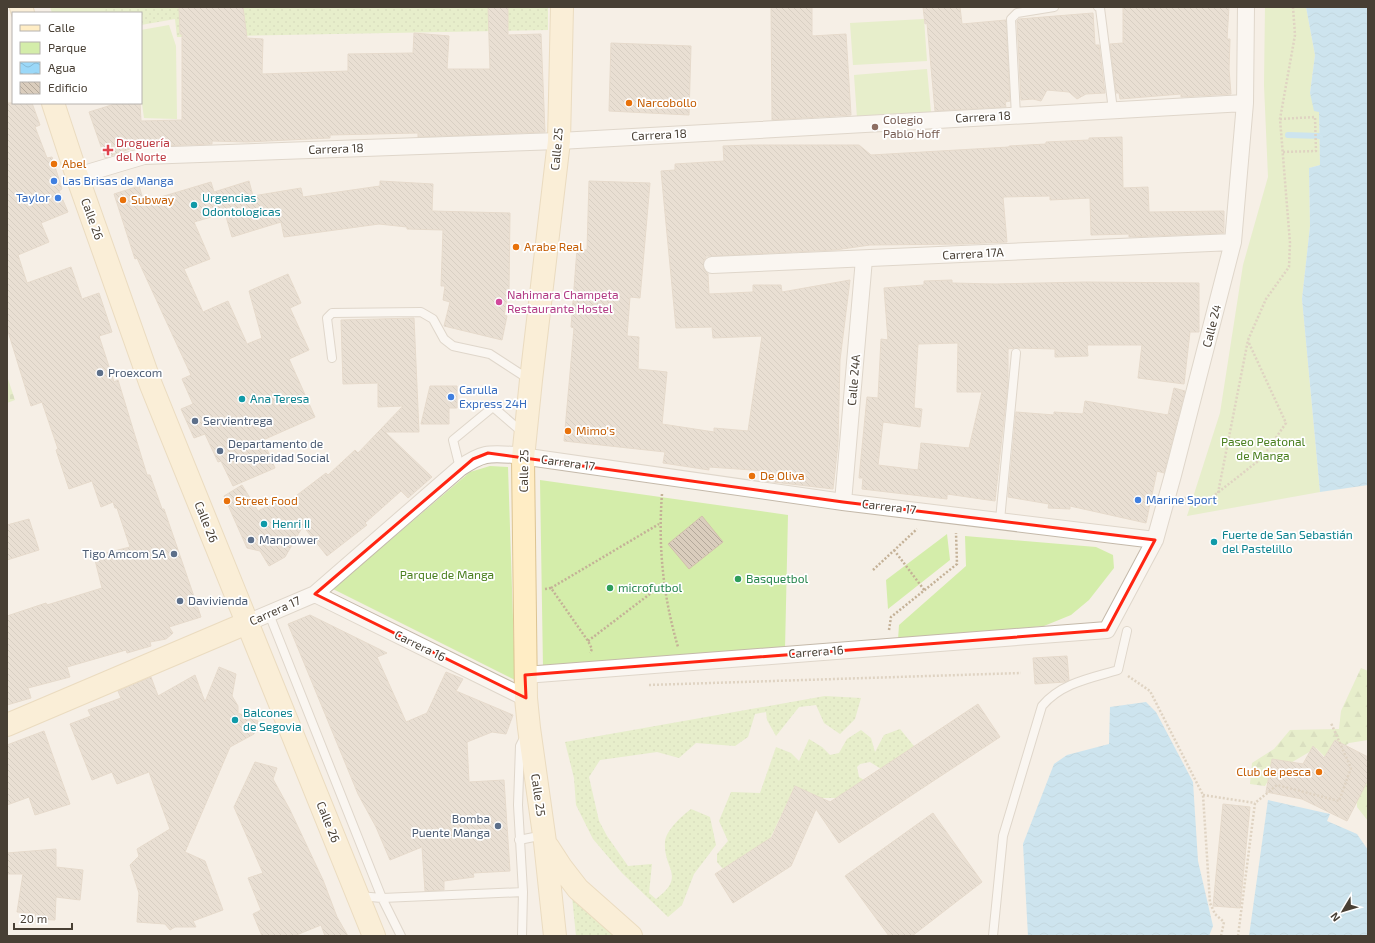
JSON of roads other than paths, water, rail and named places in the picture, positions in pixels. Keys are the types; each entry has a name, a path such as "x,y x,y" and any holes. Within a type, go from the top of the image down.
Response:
{"street":[{"name":"Calle 25","path":"555,936 545,839 526,698 523,458 559,141 562,7"},
{"name":"Calle 24","path":"1106,630 1155,540 1234,242 1245,103 1246,7"},
{"name":"Carrera 18","path":"76,176 144,156 559,141 1245,103"},
{"name":"Calle 26","path":"53,104 76,176 151,385 374,936"},
{"name":"Carrera 17A","path":"712,265 1234,242"},
{"name":"Calle 24A","path":"843,502 864,259"},
{"name":"Carrera 17","path":"7,726 314,594 460,468 473,459 488,453 843,502 1155,540"},
{"name":"Carrera 16","path":"314,594 526,698"},
{"name":"Carrera 16","path":"525,675 1106,630"},
{"path":"545,839 561,867 578,889 631,936"}],"lane":[{"path":"1016,116 1011,20 1017,13 1054,7"},
{"path":"1098,7 1113,110"},
{"path":"332,358 327,318 332,313 421,312 433,319 444,340 453,346 490,354 531,380"},
{"path":"1000,520 1016,353"},
{"path":"460,468 453,440 493,407 525,434"},
{"path":"269,614 382,898 401,936"},
{"path":"993,936 1003,836 1042,706 1049,696 1065,686 1118,670 1127,631"},
{"path":"522,936 522,892 519,840 520,746 529,728"},
{"path":"519,840 545,839"},
{"path":"358,896 382,898 522,892"}],"water":[{"path":"1306,7 1368,7 1368,485 1320,492 1302,299 1310,226 1309,168 1320,165 1319,112 1314,111 1310,93 1315,55"},
{"path":"1146,702 1156,712 1193,782 1198,861 1213,926 1209,936 1028,936 1023,844 1054,764 1067,755 1109,744 1110,707"},
{"path":"1268,800 1330,814 1327,821 1357,834 1368,850 1368,936 1249,936"}],"waterway":[{"path":"1288,135 1320,136"}],"place":[{"name":"Narcobollo","path":"629,103"},
{"name":"Colegio Pablo Hoff","path":"875,127"},
{"name":"Droguería del Norte","path":"108,150"},
{"name":"Abel","path":"54,164"},
{"name":"Las Brisas de Manga","path":"54,181"},
{"name":"Taylor","path":"58,198"},
{"name":"Subway","path":"123,200"},
{"name":"Urgencias Odontologicas","path":"194,205"},
{"name":"Arabe Real","path":"516,247"},
{"name":"Nahimara Champeta Restaurante Hostel","path":"499,302"},
{"name":"Proexcom","path":"100,373"},
{"name":"Carulla Express 24H","path":"451,397"},
{"name":"Ana Teresa","path":"242,399"},
{"name":"Servientrega","path":"195,421"},
{"name":"Mimo's","path":"568,431"},
{"name":"Departamento de Prosperidad Social","path":"220,451"},
{"name":"De Oliva","path":"752,476"},
{"name":"Marine Sport","path":"1138,500"},
{"name":"Street Food","path":"227,501"},
{"name":"Henri II","path":"264,524"},
{"name":"Manpower","path":"251,540"},
{"name":"Fuerte de San Sebastián del Pastelillo","path":"1214,542"},
{"name":"Tigo Amcom SA","path":"174,554"},
{"name":"Basquetbol","path":"738,579"},
{"name":"microfutbol","path":"610,588"},
{"name":"Davivienda","path":"180,601"},
{"name":"Balcones de Segovia","path":"235,720"},
{"name":"Club de pesca","path":"1319,772"},
{"name":"Bomba Puente Manga","path":"498,826"}],"park label":[{"name":"Paseo Peatonal de Manga","path":"1263,449"},
{"name":"Parque de Manga","path":"447,575"}]}
